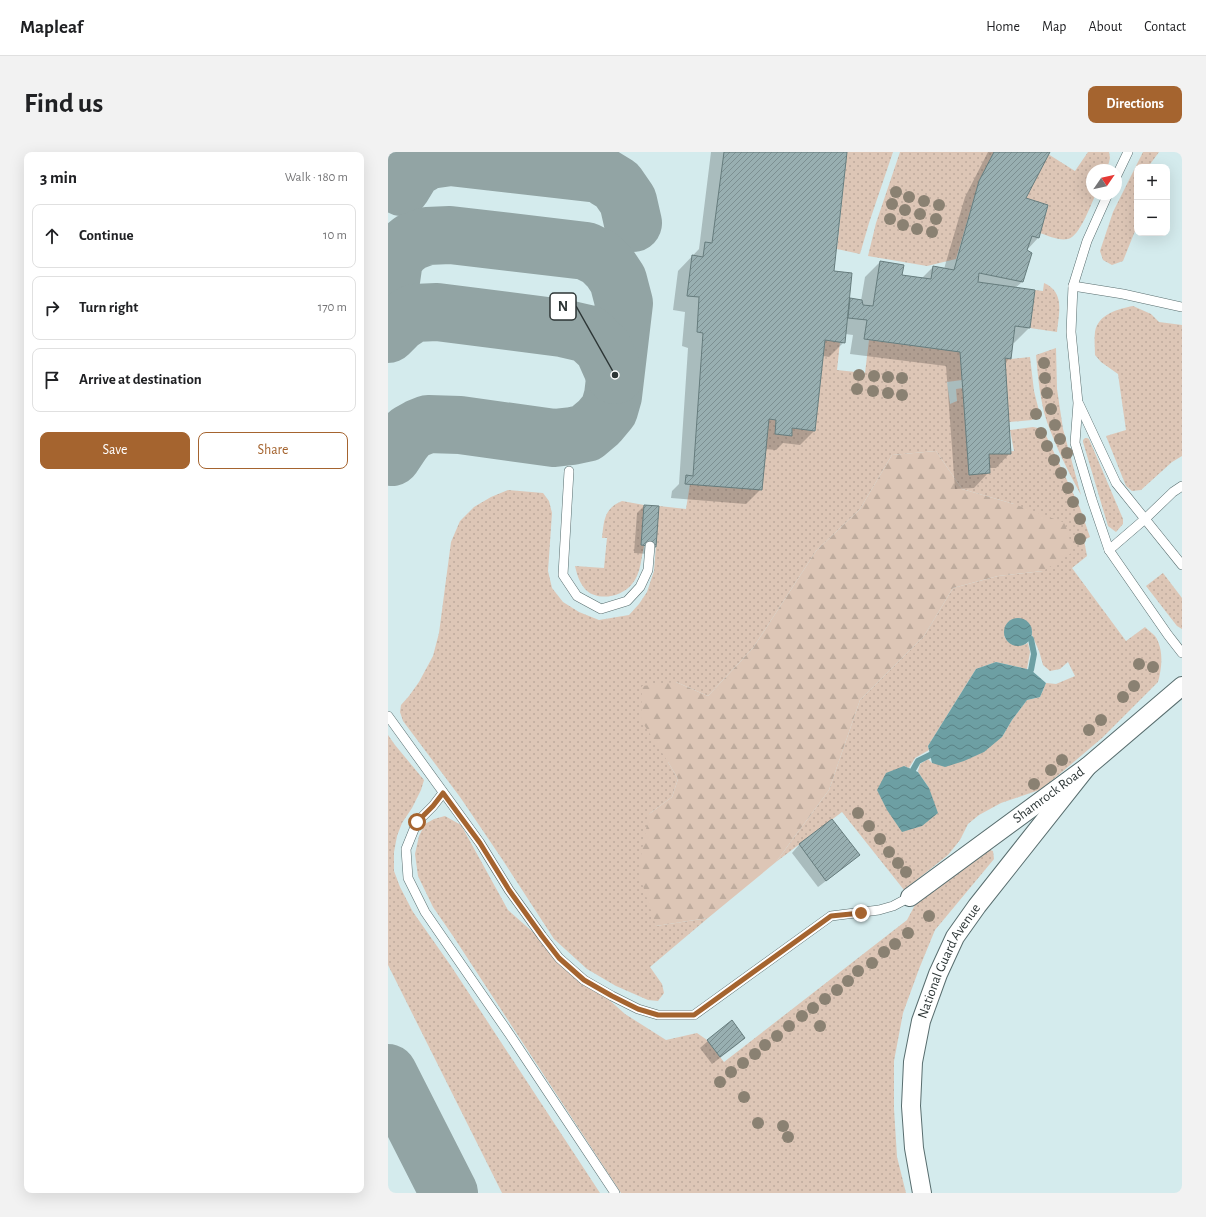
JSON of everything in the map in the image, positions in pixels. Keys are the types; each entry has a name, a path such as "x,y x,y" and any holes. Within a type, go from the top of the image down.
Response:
{"street":[{"name":"Shamrock Road","path":"910,897 1087,767 1182,686"},
{"name":"National Guard Avenue","path":"922,1193 914,1148 911,1106 913,1062 921,1021 938,974 955,937 977,906 1087,767"}],"lane":[{"path":"1122,164 1128,152"},
{"path":"1105,200 1087,241 1073,286 1071,332 1078,402 1075,443 1109,550 1182,653"},
{"path":"1073,286 1123,294 1182,307"},
{"path":"1078,402 1116,484 1182,565"},
{"path":"569,471 563,575 577,596 601,610 626,601 640,587 648,570 650,546"},
{"path":"1109,550 1146,519 1173,492 1182,486"},
{"path":"388,716 480,843 509,890 559,958 584,980 638,1009 658,1015 694,1015 831,916 879,910 893,906 910,897"},
{"path":"443,793 433,806 417,822 406,849 408,878 425,912 510,1035 615,1193"}],"green space":[{"path":"847,152 893,152 860,254 837,249"},
{"path":"900,152 994,152 979,181 956,259 927,266 868,256 876,223"},
{"path":"1088,152 1109,152 1110,158 1108,164 1086,164 1086,200 1093,200 1081,227 1077,232 1068,239 1058,239 1040,233 1048,206 1026,198 1048,154 1075,171"},
{"path":"1143,152 1159,152 1150,164 1137,164"},
{"path":"1134,170 1134,234 1123,261 1112,265 1103,260 1100,251 1113,212 1119,200 1122,200 1122,194"},
{"path":"1044,283 1051,287 1058,297 1059,311 1057,332 1030,328 1035,290 1043,291"},
{"path":"1133,306 1151,314 1159,322 1182,325 1182,456 1172,462 1141,490 1132,491 1126,486 1106,436 1126,430 1118,374 1101,362 1095,355 1095,332 1100,321 1104,317 1115,311"},
{"path":"825,340 840,342 837,370 865,373 869,340 960,352 962,380 947,382 950,404 957,401 956,389 963,388 969,474 989,473 989,454 1014,451 1010,430 1033,427 1043,429 1080,508 1090,537 1084,540 1087,556 1072,568 1126,641 1145,627 1155,636 1161,653 1158,682 1102,738 1042,789 1001,803 979,815 968,824 960,840 948,855 904,890 842,812 776,862 829,790 860,700 924,636 953,588 998,576 1043,571 1014,504 962,489 936,451 892,455 860,509 816,551 753,648 708,696 676,682 668,762 678,779 672,797 649,814 656,926 708,918 650,967 662,984 664,993 658,1001 648,1000 616,986 587,969 554,939 460,797 403,721 400,712 401,705 419,682 433,656 439,633 451,542 460,521 474,507 491,497 508,490 543,493 549,501 552,513 548,571 552,588 563,602 579,612 599,620 629,615 647,592 654,571 659,506 686,509 690,484 769,419 776,420 775,434 792,436 792,428 815,431","holes":["1032,630 1032,635 1043,665 1050,671 1060,669 1068,662 1075,676 1056,684 1046,683 1040,697 1027,700 1012,720 1002,737 932,763 928,759 920,764 918,772 929,788 904,766 909,768 915,758 929,750 928,746 976,669 996,662 1027,669 1030,652 1028,643 1025,645 1014,645 1004,636"]},
{"path":"1056,348 1057,389 1063,429 1081,495 1054,441 1047,422 1041,397 1036,355"},
{"path":"1030,357 1034,391 1040,415 1032,420 1009,422 1005,358 1011,359"},
{"path":"1085,438 1089,439 1123,519 1123,524 1116,532 1108,526 1083,442"},
{"path":"936,451 962,489 1014,504 1065,523 1073,552 1043,571 998,576 953,588 924,636 860,700 829,790 776,862 708,918 656,926 638,871 649,814 672,797 678,779 641,720 642,686 676,682 708,696 753,648 816,551 860,509 892,455"},
{"path":"622,501 644,505 641,545 644,546 639,571 632,584 622,592 616,595 603,597 596,596 585,589 578,578 575,566 604,568 607,538 602,538 604,521 608,511"},
{"path":"1163,573 1182,598 1182,629 1177,626 1146,586"},
{"path":"388,735 424,780 421,790 402,823 397,836 394,852 394,871 400,887 413,912 451,966 600,1193 502,1193 388,965"},
{"path":"445,816 461,825 508,910 625,1014 666,1040 697,1033 707,1040 724,1062 907,920 916,903 987,849 993,851 994,859 935,930 903,1013 894,1061 894,1109 897,1157 906,1193 621,1193 433,907 418,876 415,854 419,836 425,824 434,819"}],"water":[{"path":"1018,618 1028,622 1032,632 1028,642 1018,646 1008,642 1004,632 1008,622"},
{"path":"996,662 1031,670 1046,683 1040,697 1027,700 1012,720 1002,737 984,752 964,761 945,767 932,763 928,746 976,669"},
{"path":"904,766 918,772 929,788 938,813 922,826 902,832 887,810 877,790 886,773"}],"building":[{"path":"724,152 847,152 834,271 852,273 845,343 825,340 815,431 792,428 792,436 775,434 776,420 769,419 762,490 685,484 686,475 693,476 703,333 697,332 699,297 687,296 692,255 703,257 705,242 712,243"},
{"path":"994,152 1050,152 1026,198 1048,205 1039,238 1032,236 1027,250 1032,253 1023,282 979,273 978,282 1035,290 1030,328 1015,326 1011,359 1005,358 1011,454 989,454 990,473 969,475 960,352 864,339 867,320 848,318 850,298 862,300 863,305 873,306 880,261 904,265 902,275 931,279 933,266 954,270 979,181"},
{"path":"644,505 659,506 656,547 641,545"},
{"path":"832,819 860,855 826,881 799,844"},
{"path":"732,1020 745,1038 720,1057 707,1040"}],"waterway":[{"path":"1031,639 1034,654 1031,670"},
{"path":"913,770 918,761 930,755"}],"taxiway":[{"path":"402,187 413,169 429,160 450,157 599,174 617,185 628,201 633,223"},
{"path":"388,302 394,260 402,249 411,242 427,236 450,235 586,251 600,258 610,268 618,280 624,303 613,396 609,410 599,422 586,433 554,438 460,425 428,424 409,433 392,457"},
{"path":"388,334 400,322 414,313 437,312 562,328 588,334 603,348 615,375"},
{"path":"388,1073 449,1193"}],"place":[{"name":"N","path":"615,375"}],"route":[{"path":"417,822 433,806 443,793 480,843 509,890 559,958 584,980 638,1009 658,1015 694,1015 831,916 861,913"}]}
